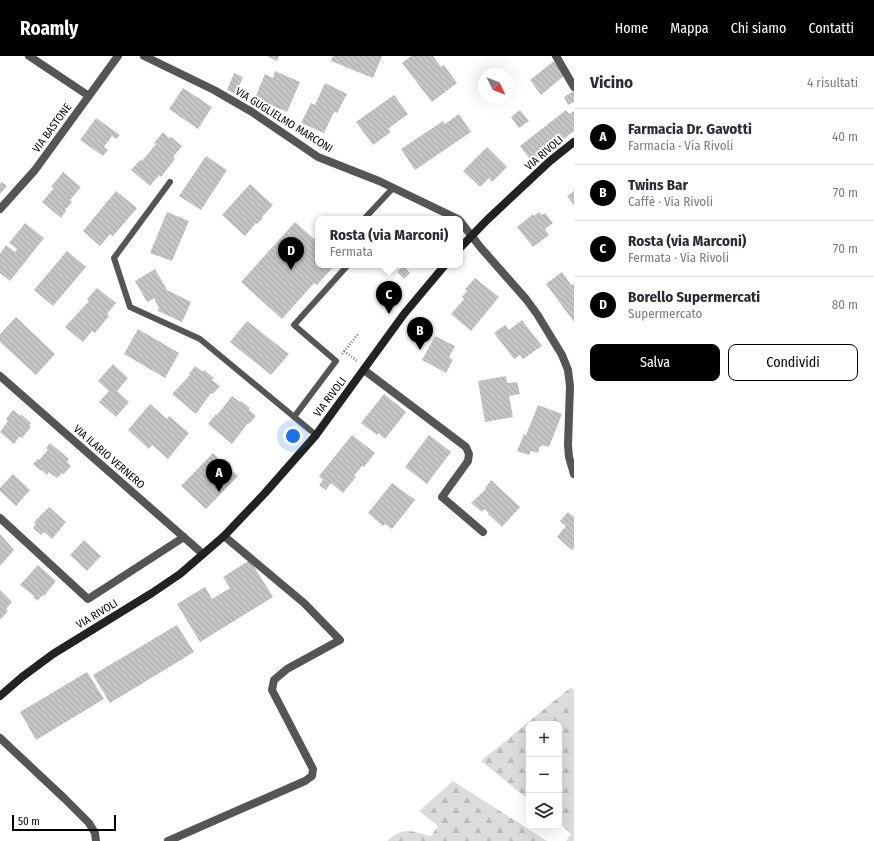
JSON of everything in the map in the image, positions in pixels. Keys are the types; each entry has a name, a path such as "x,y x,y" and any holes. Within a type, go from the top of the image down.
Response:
{"street":[{"path":"29,56 89,96"},
{"name":"VIA BASTONE","path":"0,209 35,170 118,56"},
{"name":"VIA GUGLIELMO MARCONI","path":"144,56 214,90 252,112 318,157 379,181 451,216"},
{"path":"556,56 574,87"},
{"name":"VIA RIVOLI","path":"463,245 550,161 574,142"},
{"name":"VIA GUGLIELMO MARCONI","path":"463,225 481,248 526,298 562,355 568,370 570,386 568,445 569,457 574,474"},
{"name":"VIA RIVOLI","path":"0,696 22,677 53,654 152,594 180,574 224,536 265,493 316,435 404,314 442,268"},
{"path":"365,369 466,447 469,454 468,461 442,497 483,532"},
{"name":"VIA ILARIO VERNERO","path":"0,376 203,554"},
{"name":"VIA RIVOLI","path":"0,518 88,599 184,537"},
{"path":"168,841 305,781 312,776 313,769 272,690 274,680 287,669 340,640 304,603 224,536"},
{"path":"0,738 89,823 95,833 96,841"}],"lane":[{"path":"170,182 114,258 130,307 200,339 316,435"},
{"path":"367,216 392,188"},
{"path":"294,417 336,361 294,325 345,268"}],"path":[{"path":"336,361 358,334"},
{"path":"344,351 365,369"}],"green space":[{"path":"570,688 574,689 574,841 566,841 571,834 562,826 562,721 530,721"},
{"path":"526,724 526,798 481,761"},
{"path":"453,781 547,841 387,841 393,836 404,831 431,836 438,826 419,811"}],"building":[{"path":"267,56 279,56 277,61"},
{"path":"333,56 382,56 373,78 331,61"},
{"path":"411,56 433,56 441,67 444,65 457,83 432,102 402,63"},
{"path":"554,61 565,75 541,95 530,80"},
{"path":"275,71 300,82 287,112 255,98 265,74 273,78"},
{"path":"234,73 243,77 236,94 227,90"},
{"path":"325,83 347,94 337,113 334,112 324,133 301,123 311,103 315,105"},
{"path":"183,88 212,107 198,129 169,109"},
{"path":"574,91 574,102 568,105 564,97"},
{"path":"394,95 408,114 388,129 391,132 373,145 356,122"},
{"path":"520,110 529,121 519,128 511,117"},
{"path":"566,110 569,114 574,111 574,131 533,163 520,146"},
{"path":"459,114 471,132 415,170 401,149 443,121 445,124"},
{"path":"96,118 120,135 116,139 112,136 104,147 108,150 103,156 80,140"},
{"path":"163,132 169,138 171,137 182,146 173,157 175,159 161,177 159,175 150,186 131,170 140,160 142,161 156,144 154,143"},
{"path":"487,147 507,167 492,182 489,178 480,187 463,171"},
{"path":"206,156 227,170 201,210 179,196"},
{"path":"63,172 81,187 70,200 72,202 65,210 66,211 61,218 42,202 54,188 51,187"},
{"path":"2,182 7,186 0,194 0,184"},
{"path":"250,184 273,205 262,217 263,218 257,224 256,223 245,236 222,215"},
{"path":"116,191 137,208 113,236 110,234 100,246 83,231"},
{"path":"574,191 574,205 567,196"},
{"path":"167,212 189,221 172,261 150,253"},
{"path":"539,212 542,215 545,213 553,223 545,229 549,235 533,247 517,227 533,214 534,216"},
{"path":"295,222 314,239 315,238 315,268 332,268 317,285 314,283 282,319 241,282"},
{"path":"25,223 44,238 10,281 0,273 0,254 6,245 15,252 17,249 9,243"},
{"path":"67,251 86,267 53,306 34,290"},
{"path":"401,268 405,268 410,273 404,279 397,272"},
{"path":"155,269 167,290 191,302 182,322 158,311 159,308 154,298 147,302 135,281"},
{"path":"562,272 571,285 574,284 574,322 546,284"},
{"path":"475,278 499,297 471,331 451,314 464,299 462,297 467,291 465,289"},
{"path":"97,288 116,303 107,314 109,316 95,333 92,331 83,342 65,327 89,301 87,299"},
{"path":"16,317 55,354 36,375 0,342 0,334"},
{"path":"522,320 542,346 523,359 520,355 514,359 494,333 505,325 509,330"},
{"path":"247,321 289,354 271,375 230,342"},
{"path":"138,329 179,353 165,378 124,354"},
{"path":"435,336 455,346 449,357 453,360 446,373 422,360"},
{"path":"113,364 128,378 117,391 129,402 116,417 99,402 109,391 98,381"},
{"path":"195,366 203,372 204,370 214,378 212,380 220,386 213,394 211,393 196,414 172,394 190,375 189,374"},
{"path":"506,376 507,383 517,382 520,394 509,396 513,417 485,422 478,381"},
{"path":"384,394 406,412 385,439 361,423"},
{"path":"232,396 250,408 249,410 256,416 249,424 248,423 232,444 208,424"},
{"path":"150,404 167,419 169,416 189,433 168,459 152,445 149,449 128,430"},
{"path":"538,405 562,414 549,447 543,445 540,446 538,453 531,451 529,455 517,451 524,434 526,435"},
{"path":"13,410 20,416 21,414 31,423 29,426 31,427 22,438 20,436 14,444 0,432 8,421 6,419"},
{"path":"352,435 375,453 364,467 362,466 354,476 356,477 343,493 331,483 326,490 319,485 323,480 319,476"},
{"path":"429,435 451,452 427,484 405,467"},
{"path":"50,443 69,459 67,462 71,466 64,474 62,473 57,478 49,472 47,475 33,464 48,450 46,448"},
{"path":"213,453 221,461 224,458 231,464 228,467 238,476 206,509 181,486"},
{"path":"13,474 30,490 16,506 0,491 0,488"},
{"path":"491,480 520,507 502,527 484,509 482,512 471,503 486,489 485,488"},
{"path":"392,483 415,500 392,529 385,524 383,526 368,513"},
{"path":"49,507 66,522 52,539 44,532 41,535 33,528 36,524 34,522"},
{"path":"568,512 574,517 574,548 572,550 557,537 566,526 560,521"},
{"path":"0,534 14,550 0,566"},
{"path":"84,540 101,556 87,571 70,555"},
{"path":"250,560 273,597 200,642 177,604 205,587 212,599 230,588 223,577"},
{"path":"38,565 56,581 44,596 43,595 37,601 33,597 34,596 20,585"},
{"path":"0,590 12,602 6,609 8,611 0,620"},
{"path":"177,625 194,652 110,703 93,675"},
{"path":"87,672 104,699 36,740 20,712"}],"place":[{"name":"Borello Supermercati","path":"291,270"},
{"name":"Rosta (via Marconi)","path":"389,314"},
{"name":"Twins Bar","path":"420,350"},
{"name":"Farmacia Dr. Gavotti","path":"219,492"}]}
